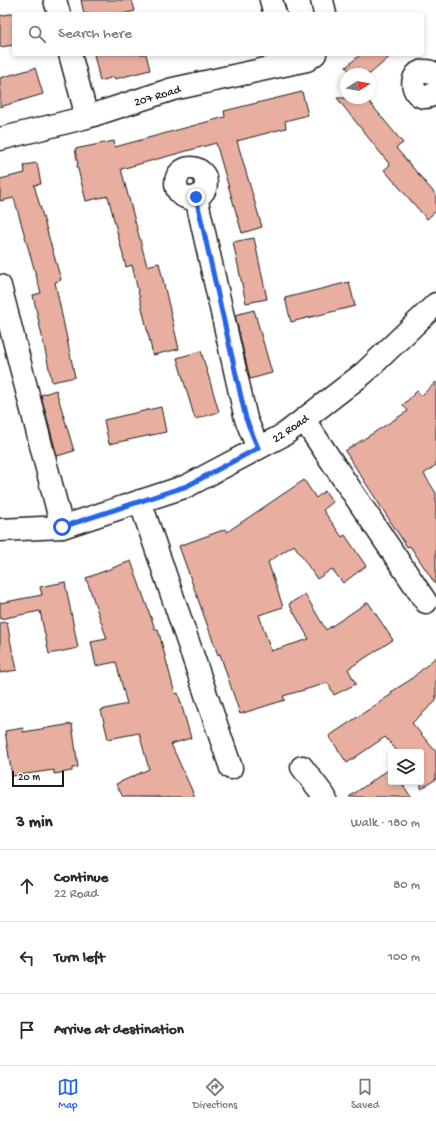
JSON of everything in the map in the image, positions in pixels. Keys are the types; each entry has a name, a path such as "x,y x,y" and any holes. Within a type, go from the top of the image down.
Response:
{"street":[{"path":"55,0 58,12"},
{"path":"271,0 274,12"},
{"path":"322,0 325,12"},
{"path":"71,56 87,117"},
{"name":"207 Road","path":"0,139 87,117 173,89 303,56"},
{"path":"196,197 246,419 258,448"},
{"path":"0,286 62,527"},
{"name":"22 Road","path":"0,530 62,527 187,486 285,434 364,373 436,304"},
{"path":"304,420 426,602"},
{"path":"140,501 231,768"},
{"path":"302,767 325,797"}],"building":[{"path":"81,0 132,0 135,11 131,12 84,12"},
{"path":"12,13 12,45 0,47 0,16"},
{"path":"94,56 146,56 150,70 115,79 114,77 100,81"},
{"path":"359,56 391,56 376,69 346,67"},
{"path":"35,68 43,94 0,107 0,78"},
{"path":"302,92 308,115 285,121 286,128 237,141 262,227 242,233 216,143 121,169 147,266 159,263 179,349 153,355 132,265 126,267 108,196 86,201 77,165 75,149 114,141 115,147 225,117 224,111"},
{"path":"342,104 371,104 403,143 396,148 436,195 436,211 427,219 384,170 390,165"},
{"path":"37,163 41,184 34,185 61,280 55,282 75,377 52,382 33,295 41,293 14,198 0,201 0,179 25,173 24,165"},
{"path":"254,238 267,299 246,303 233,242"},
{"path":"349,282 355,306 291,322 285,298"},
{"path":"254,310 272,373 250,379 235,315"},
{"path":"201,351 219,412 195,419 177,358"},
{"path":"436,382 436,465 424,474 436,493 436,585 410,546 407,547 345,451 408,411 403,405 417,391 421,396"},
{"path":"56,390 74,451 57,456 41,395"},
{"path":"161,407 166,432 109,444 104,420"},
{"path":"304,480 316,498 325,491 333,502 323,510 342,537 345,535 366,566 343,583 332,569 317,579 294,545 268,562 283,607 259,615 271,651 309,639 289,604 305,594 326,630 368,602 393,640 348,669 356,684 334,695 328,683 283,696 285,700 240,714 220,654 218,655 179,546 226,529 227,532"},
{"path":"131,561 155,629 158,629 175,694 178,693 191,738 171,744 195,797 123,797 116,784 149,769 139,733 108,739 101,710 127,704 116,662 96,666 91,642 107,639 86,578"},
{"path":"65,582 78,648 49,654 40,611 0,619 0,603 42,595 40,587"},
{"path":"7,622 17,670 0,673 0,623"},
{"path":"436,657 436,701 412,723 436,752 436,779 421,789 421,785 424,785 424,749 395,749 385,737 347,763 329,736 392,694 391,692 410,680"},
{"path":"72,724 78,767 72,768 72,771 54,774 54,770 12,776 5,731 23,728 23,732"},
{"path":"388,770 388,785 403,785 411,797 349,797"}],"route":[{"path":"62,527 187,486 258,448 246,419 196,197"}]}
